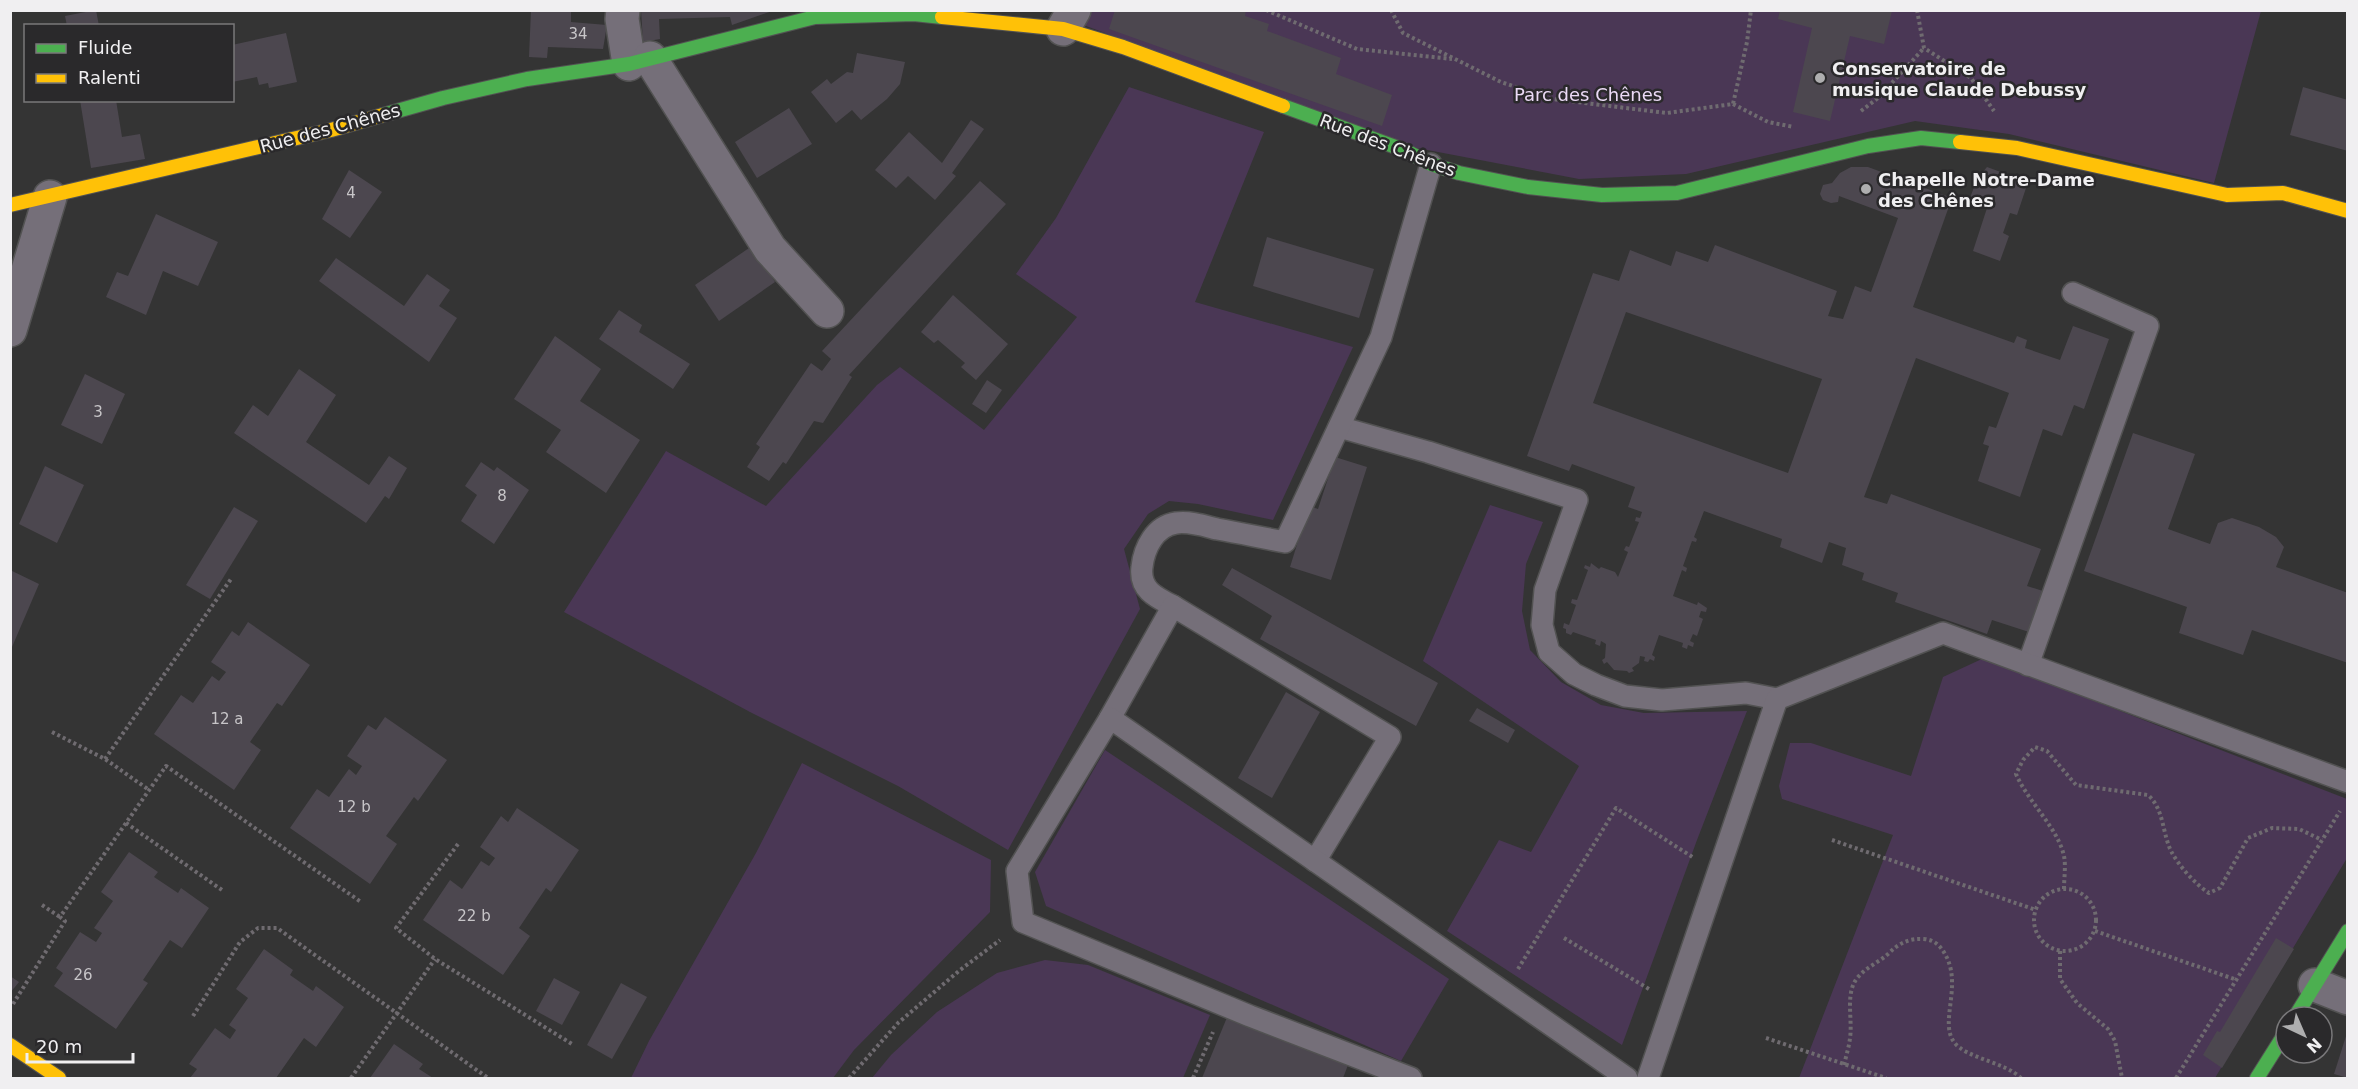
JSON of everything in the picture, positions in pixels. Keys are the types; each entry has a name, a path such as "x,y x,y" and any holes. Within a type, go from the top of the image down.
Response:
{"street":[{"path":"623,10 622,19 639,61 770,249 827,311"},
{"name":"Rue des Chênes","path":"10,205 331,130 443,98 527,79 639,61 815,17 914,14 1068,20 1123,47 1404,150 1431,164 1459,173 1528,187 1602,195 1677,193 1868,146 1921,138 2017,148 2227,195 2283,193 2348,211"},
{"path":"10,330 50,197"},
{"path":"2302,1005 2348,931"},
{"path":"2314,985 2348,998"},
{"path":"10,1045 59,1078"},
{"path":"2257,1078 2274,1051"}],"lane":[{"path":"1315,861 1390,737 1173,606 1150,595 1141,576 1147,546 1156,534 1176,523 1285,542 1381,337 1431,164"},
{"path":"2028,664 2148,326 2073,293"},
{"path":"1339,427 1428,452 1577,500 1545,590 1542,625 1549,652 1574,674 1625,696 1662,700 1746,693 1777,699 1943,633 2348,782"},
{"path":"1173,606 1110,718 1017,871 1023,922 1224,1005 1411,1078"},
{"path":"1648,1078 1777,699"},
{"path":"1110,718 1627,1078"}],"path":[{"path":"1266,10 1358,49 1455,59"},
{"path":"1391,10 1403,33 1501,82 1552,99 1667,113 1733,104 1768,122 1801,128"},
{"path":"1733,104 1747,42 1751,10"},
{"path":"1917,10 1924,48 1971,78 1997,115"},
{"path":"1860,113 1878,98 1924,48"},
{"path":"105,759 231,579"},
{"path":"52,732 105,759 149,790"},
{"path":"2064,889 2064,855 2056,837 2027,796 2016,774 2023,760 2035,747 2047,751 2076,784 2148,795 2157,803 2171,851 2199,887 2209,893 2220,888 2248,838 2272,828 2299,829 2322,840"},
{"path":"60,917 166,766 361,902"},
{"path":"1503,993 1616,808 1700,862"},
{"path":"2176,1078 2340,811"},
{"path":"126,823 222,890"},
{"path":"1832,840 2036,910"},
{"path":"458,844 396,928 435,959 572,1044"},
{"path":"2064,889 2076,891 2087,897 2095,913 2095,931 2078,949 2060,951 2044,943 2037,933 2034,921 2036,910 2042,899 2052,892 2064,889"},
{"path":"13,1004 65,921 42,904"},
{"path":"849,1078 898,1023 960,970 1023,922"},
{"path":"193,1016 240,942 258,928 277,928 488,1078"},
{"path":"2095,931 2237,980"},
{"path":"1564,938 1654,993"},
{"path":"1844,1065 1851,1036 1852,988 1858,976 1908,939 1920,939 1938,944 1949,961 1953,976 1953,992 1948,1024 1949,1034 1955,1044 2005,1067 2021,1078"},
{"path":"2060,951 2060,979 2077,1003 2108,1029 2115,1041 2122,1078"},
{"path":"351,1078 435,959"},
{"path":"1193,1078 1224,1005"},
{"path":"1766,1038 1886,1078"}],"green space":[{"name":"Parc des Chênes","path":"1086,10 2261,11 2214,183 2009,134 1915,121 1686,174 1579,179 1417,148 1078,23"},
{"path":"1129,87 1264,132 1195,302 1353,347 1273,520 1198,504 1169,501 1148,514 1124,549 1140,609 1008,850 898,786 750,712 564,612 666,451 766,506 877,385 900,367 984,430 1077,317 1016,274 1056,218"},
{"path":"1490,505 1543,522 1526,564 1522,611 1530,650 1561,682 1601,705 1644,713 1747,711 1622,1045 1447,931 1499,840 1531,852 1579,766 1423,661"},
{"path":"1984,658 2347,799 2347,858 2215,1078 1799,1078 1893,835 1782,799 1779,786 1790,743 1811,743 1911,776 1943,677"},
{"path":"1105,750 1449,979 1401,1061 1046,906 1035,872"},
{"path":"802,763 991,860 990,912 854,1050 833,1078 631,1078 649,1041 756,853"},
{"path":"1045,960 1088,965 1210,1015 1183,1078 872,1078 891,1055 937,1012 997,973"}],"building":[{"path":"96,10 99,24 67,24 65,16"},
{"path":"531,10 571,11 571,22 607,25 603,49 548,47 547,58 529,57"},
{"path":"641,10 775,10 732,25 730,17 659,19 660,39 643,42"},
{"path":"1115,10 1246,10 1245,16 1269,24 1267,31 1341,58 1336,74 1392,95 1382,126 1109,29"},
{"name":"Conservatoire de musique Claude Debussy","path":"1780,10 1892,11 1884,44 1850,36 1830,121 1793,112 1812,28 1778,19"},
{"path":"286,33 297,82 269,88 268,83 259,85 257,77 234,82 234,45"},
{"path":"857,53 905,62 900,84 887,99 861,120 852,110 836,123 811,92 827,79 831,84 847,72 853,73"},
{"path":"2303,87 2348,100 2348,151 2290,135"},
{"path":"80,102 116,102 122,137 140,134 145,159 91,168"},
{"path":"789,108 812,144 757,178 735,142"},
{"path":"971,120 984,129 952,173 956,176 935,200 908,176 896,188 875,170 909,132 942,163"},
{"path":"1851,167 1868,167 1952,198 1913,307 2014,343 2017,336 2027,340 2025,348 2060,360 2073,326 2109,339 2084,409 2074,405 2062,436 2043,429 2020,497 1978,481 1989,446 1983,444 1989,426 1996,428 2009,393 1916,358 1864,497 1887,504 1891,494 2041,549 2027,586 2043,591 2029,632 1992,620 1987,634 1895,602 1898,593 1862,580 1864,573 1842,565 1846,548 1829,542 1822,563 1780,547 1782,539 1704,511 1694,537 1697,539 1696,542 1692,541 1683,566 1687,568 1686,572 1682,570 1673,596 1697,605 1698,602 1707,608 1706,612 1701,611 1699,617 1703,619 1697,636 1693,634 1690,641 1694,643 1693,647 1688,645 1687,649 1682,647 1683,643 1659,635 1652,655 1655,657 1654,661 1650,659 1648,662 1644,661 1645,657 1640,656 1639,663 1632,668 1634,671 1629,673 1614,670 1602,660 1605,658 1606,644 1601,641 1600,646 1595,644 1596,640 1573,632 1571,635 1563,628 1564,623 1569,625 1576,605 1571,603 1572,599 1577,600 1588,570 1584,568 1585,565 1590,567 1591,563 1599,569 1601,567 1615,572 1618,577 1628,552 1624,550 1626,546 1629,547 1639,522 1635,521 1636,517 1640,518 1642,512 1628,507 1635,487 1572,464 1569,471 1527,456 1593,273 1619,281 1630,250 1671,266 1676,251 1708,262 1715,245 1837,291 1828,316 1843,319 1855,286 1871,292 1898,218 1839,196 1838,202 1831,203 1823,200 1820,194 1823,185 1832,183 1840,173","holes":["1626,312 1822,379 1788,473 1593,403"]},
{"path":"1987,167 2028,182 2017,215 2010,213 2003,233 2009,236 2000,261 1973,251 1988,205 1970,198 1977,179"},
{"path":"349,170 382,192 350,238 322,219"},
{"path":"980,181 1006,204 849,375 852,377 823,423 814,421 786,464 783,462 769,481 747,467 760,447 756,444 811,363 822,371 831,359 822,351"},
{"path":"156,214 218,242 198,286 163,271 146,315 106,297 117,272 128,276"},
{"path":"1267,237 1374,269 1359,318 1253,286"},
{"path":"752,246 775,282 719,321 695,285"},
{"path":"336,258 404,306 427,274 450,290 439,306 457,318 429,362 319,281"},
{"path":"953,295 1008,344 976,380 961,367 965,363 938,340 934,343 921,332"},
{"path":"619,310 642,325 639,332 690,364 673,389 599,339"},
{"path":"555,336 601,369 580,401 640,440 606,493 546,452 561,430 514,399"},
{"path":"299,369 336,395 306,442 369,485 389,456 407,468 389,499 385,496 366,523 234,433 253,405 268,416"},
{"path":"85,374 125,394 102,444 61,425"},
{"path":"987,380 1002,390 986,413 972,404"},
{"path":"2133,433 2195,454 2168,529 2210,544 2218,523 2232,518 2259,527 2276,537 2284,547 2276,567 2348,593 2348,663 2252,630 2243,655 2179,633 2187,607 2084,571"},
{"path":"1335,457 1367,467 1331,580 1290,567 1309,506 1318,509"},
{"path":"481,462 494,471 497,467 529,490 494,544 461,521 477,495 465,486"},
{"path":"45,466 84,485 57,543 19,524"},
{"path":"234,507 258,521 210,599 186,585"},
{"path":"1232,568 1438,683 1416,726 1260,639 1272,616 1222,585"},
{"path":"10,570 39,584 12,647 10,646"},
{"path":"248,622 310,665 282,706 277,703 250,742 261,750 234,790 154,734 181,695 193,703 212,676 219,681 226,672 211,662 232,631 239,636"},
{"path":"1286,692 1320,712 1272,798 1238,778"},
{"path":"1477,708 1515,730 1508,743 1469,721"},
{"path":"385,717 447,760 418,801 414,797 386,836 397,844 370,884 290,828 317,789 329,797 349,769 356,775 362,766 347,756 368,725 376,730"},
{"path":"517,808 579,850 551,892 546,888 519,928 530,936 503,975 423,920 450,880 462,889 481,861 489,866 495,858 480,847 501,816 508,822"},
{"path":"129,852 158,872 154,877 178,893 181,888 209,908 182,948 170,940 143,980 148,983 116,1029 54,986 63,973 56,968 80,932 96,942 102,933 94,928 113,901 101,892"},
{"path":"2276,938 2294,949 2222,1068 2203,1055 2217,1031 2220,1032"},
{"path":"264,949 293,970 290,975 313,991 316,986 344,1007 316,1047 304,1038 276,1078 190,1078 197,1069 189,1064 215,1028 230,1039 236,1030 229,1025 248,998 236,989"},
{"path":"10,976 19,982 10,993"},
{"path":"554,978 580,992 562,1025 536,1011"},
{"path":"621,983 647,997 612,1059 587,1045"},
{"path":"1228,1015 1348,1065 1343,1078 1202,1078"},
{"path":"2348,1033 2348,1078 2334,1074"},
{"path":"394,1044 423,1064 419,1069 433,1078 370,1078"}],"traffic: fast":[{"path":"383,115 443,98 527,79 629,64 815,17 914,14 942,17"},
{"path":"1283,106 1404,150 1431,164 1459,173 1528,187 1602,195 1677,193 1868,146 1921,138 1960,142"},
{"path":"2302,1005 2348,931"},
{"path":"2257,1078 2274,1051"}],"traffic: slow":[{"path":"942,17 1063,29 1123,47 1283,106"},
{"path":"10,205 331,130 383,115"},
{"path":"1960,142 2017,148 2227,195 2283,193 2348,211"},
{"path":"10,1045 59,1078"}],"place":[{"name":"Conservatoire de musique Claude Debussy","path":"1820,78"},
{"name":"Chapelle Notre-Dame des Chênes","path":"1866,189"}]}
